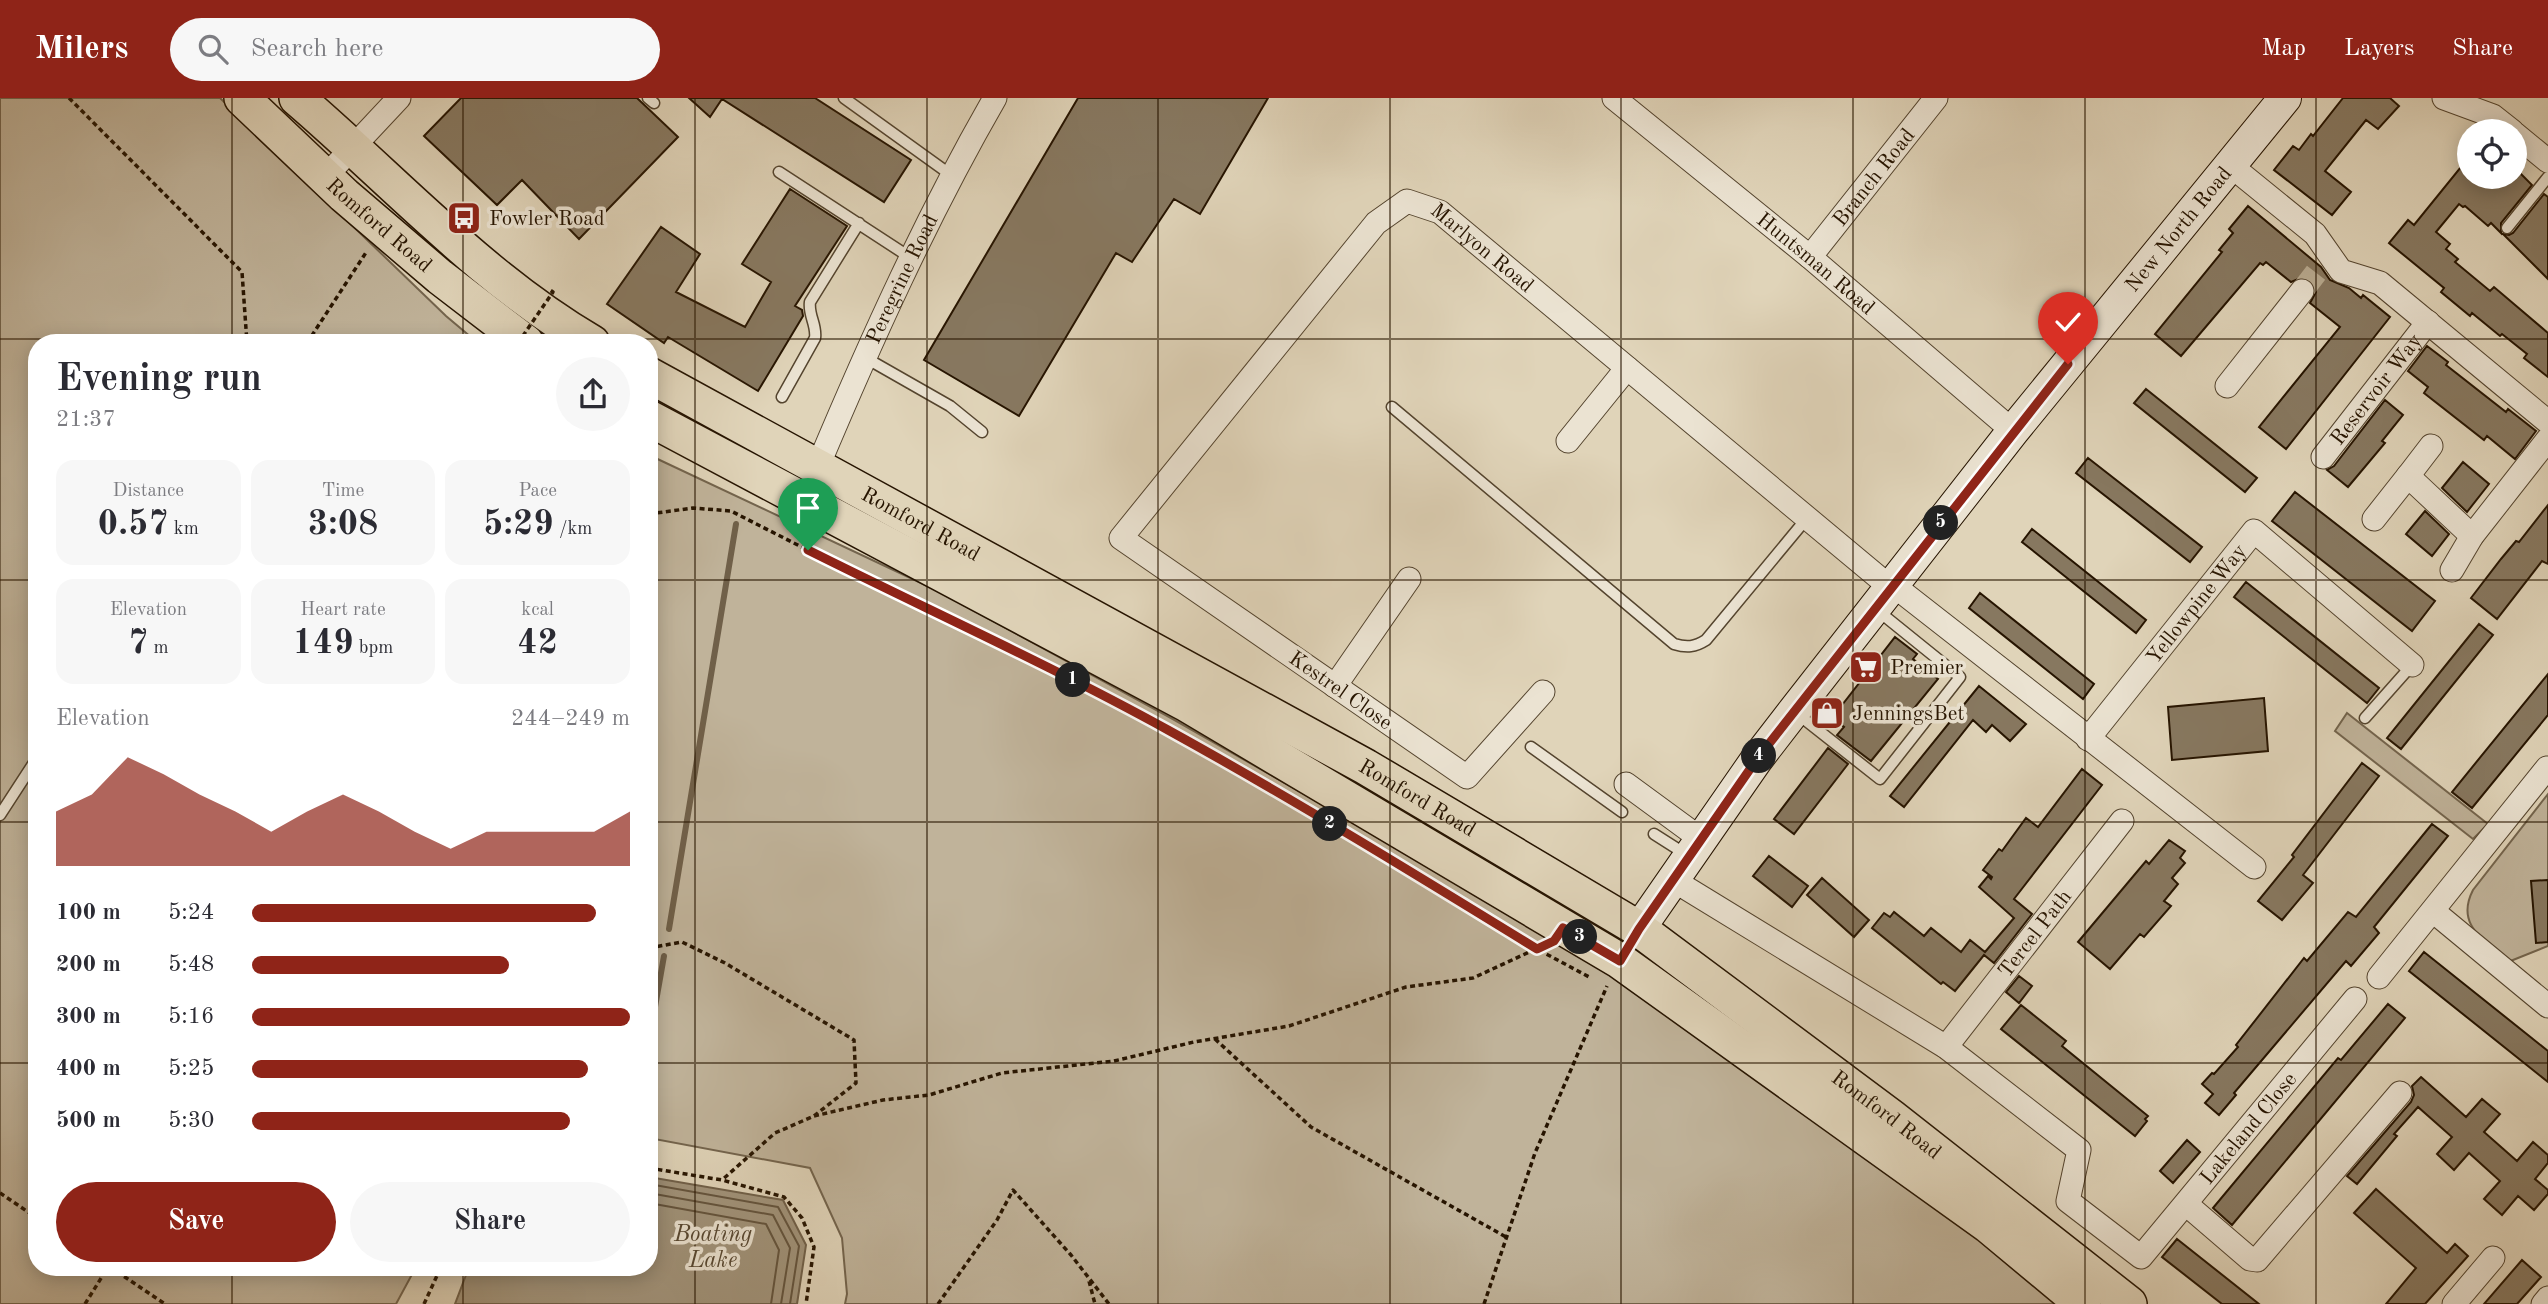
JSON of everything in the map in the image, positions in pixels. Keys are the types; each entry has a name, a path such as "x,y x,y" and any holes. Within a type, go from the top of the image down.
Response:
{"main road":[{"name":"Romford Road","path":"242,98 326,177 440,277 514,334"},
{"name":"Romford Road","path":"297,98 489,270 578,334"},
{"name":"Romford Road","path":"658,380 1354,761 1639,929 1891,1117 2129,1304"},
{"name":"Romford Road","path":"658,423 1185,703 1550,938 1613,974 1988,1225 2082,1304"},
{"path":"1613,974 1639,929"}],"street":[{"path":"326,177 399,98"},
{"name":"Peregrine Road","path":"818,466 864,357 911,258 951,175 995,98"},
{"name":"Huntsman Road","path":"1614,98 1810,257 2014,430"},
{"name":"Branch Road","path":"1810,257 1936,98"},
{"name":"New North Road","path":"1639,929 1794,711 2014,430 2285,98"},
{"path":"2444,98 2497,119"},
{"path":"2527,144 2548,161"},
{"name":"Reservoir Way","path":"2230,165 2315,234 2324,262 2341,271 2380,283 2548,422"},
{"name":"Marlyon Road","path":"1121,538 1376,223 1407,201 1440,212 1807,518 1886,593"},
{"path":"2227,386 2302,291"},
{"name":"Reservoir Way","path":"2323,457 2428,322"},
{"path":"1568,441 1627,368"},
{"path":"2452,570 2472,536 2548,439"},
{"path":"2374,519 2431,446"},
{"path":"2408,476 2472,536"},
{"name":"Yellowpine Way","path":"2088,738 2255,531 2412,665"},
{"name":"Kestrel Close","path":"1121,538 1467,777 1543,692"},
{"path":"1335,686 1409,579"},
{"path":"1886,593 2088,738 2254,867"},
{"path":"2379,977 2548,764"},
{"path":"1626,784 1688,858 1946,1046"},
{"name":"Tercel Path","path":"1946,1046 2122,821"},
{"path":"2433,911 2548,1006"},
{"name":"Lakeland Close","path":"1946,1046 2079,1150 2068,1201 2141,1257 2355,999"},
{"path":"2186,1204 2250,1259 2257,1260 2400,1093"},
{"path":"2454,1304 2493,1258"},
{"path":"2543,1304 2548,1298"}],"lane":[{"path":"844,98 951,175"},
{"path":"779,172 911,258"},
{"path":"2507,228 2548,177"},
{"path":"782,397 815,338 810,302 859,223"},
{"path":"864,357 950,407 982,432"},
{"path":"1392,407 1674,644 1682,647 1693,646 1706,640 1807,518"},
{"path":"1794,711 1880,779 1960,677 1886,593"},
{"path":"2365,718 2412,665"},
{"path":"1531,747 1622,812"},
{"path":"0,815 28,772"},
{"path":"1654,834 1688,858"}],"path":[{"path":"69,98 242,272 246,334"},
{"path":"313,334 370,247"},
{"path":"525,334 553,292 550,290"},
{"path":"658,513 693,508 731,511 884,589 1027,655 1169,731 1382,854 1550,938"},
{"path":"722,1180 775,1133 814,1116 883,1100 929,1095 1002,1073 1114,1061 1289,1026 1406,987 1474,978 1499,969 1550,938"},
{"path":"658,946 682,942 724,963 854,1040 856,1083 814,1116"},
{"path":"1483,1304 1535,1153 1613,974"},
{"path":"1215,1039 1311,1127 1506,1237"},
{"path":"658,1169 722,1180 784,1197 802,1219 814,1247 806,1304"},
{"path":"938,1304 997,1220 1013,1190 1071,1255 1109,1304"},
{"path":"0,1193 28,1212"},
{"path":"85,1304 103,1276"},
{"path":"123,1276 165,1304"},
{"path":"424,1304 437,1276"},
{"path":"1089,1279 1095,1304"}],"shaded area":[{"path":"0,98 220,98 467,334 28,334 28,1276 411,1276 396,1304 0,1304"},
{"path":"658,459 938,591 1171,718 1383,839 1613,977 1964,1225 2056,1304 845,1304 847,1294 842,1238 810,1168 658,1140"},
{"path":"2347,713 2488,824 2473,839 2335,731"},
{"path":"2548,794 2548,946 2508,962 2475,930 2470,922 2468,902 2473,890"}],"water":[{"name":"Boating Lake","path":"658,1179 783,1200 806,1245 797,1304 455,1304 466,1276 658,1276"}],"building":[{"path":"461,98 637,98 678,137 579,239 522,180 497,205 424,136"},
{"path":"689,98 815,98 911,160 884,202 722,99 710,117"},
{"path":"1078,98 1268,98 1200,214 1174,199 1132,262 1116,253 1019,416 924,360"},
{"path":"2343,98 2390,98 2399,106 2378,129 2366,120 2325,171 2351,192 2332,215 2274,170 2293,146 2299,150 2311,134 2313,136"},
{"path":"2457,172 2457,189 2527,189 2527,180 2532,185 2501,223 2501,233 2491,223 2488,226 2459,204 2436,232 2450,244 2446,249 2458,259 2455,262 2490,291 2494,287 2548,333 2548,377 2524,358 2527,354 2472,313 2470,316 2441,292 2444,288 2389,243 2408,220 2414,225"},
{"path":"790,189 847,226 795,306 802,310 803,316 758,391 668,337 664,343 658,339 658,334 651,334 607,304 661,227 700,254 676,292 745,327 771,282 742,264"},
{"path":"2544,194 2548,197 2548,279 2503,234 2513,233"},
{"path":"2248,206 2321,267 2330,280 2349,288 2361,298 2363,295 2390,317 2286,449 2259,427 2340,327 2310,303 2316,292 2311,281 2303,277 2291,282 2266,262 2263,265 2260,263 2181,356 2155,334 2222,252 2219,250 2233,233 2229,229"},
{"path":"2427,346 2448,362 2446,365 2506,412 2508,409 2536,431 2515,459 2487,436 2484,440 2424,393 2428,387 2408,371"},
{"path":"2146,389 2257,478 2245,492 2134,403"},
{"path":"2385,400 2403,415 2382,441 2385,443 2348,487 2327,470 2334,466"},
{"path":"2088,458 2202,547 2190,562 2076,473"},
{"path":"2463,462 2489,484 2467,512 2442,488"},
{"path":"2295,492 2435,601 2412,631 2272,521"},
{"path":"2548,505 2548,564 2542,561 2497,619 2471,598"},
{"path":"2425,511 2449,534 2432,556 2406,534"},
{"path":"2032,529 2146,620 2136,633 2022,542"},
{"path":"2246,582 2379,688 2367,703 2234,597"},
{"path":"1980,593 2094,684 2083,699 1969,608"},
{"path":"2479,624 2493,635 2401,749 2387,738"},
{"path":"1895,637 1917,654 1913,659 1938,679 1871,761 1837,735 1844,727 1832,718"},
{"path":"2548,674 2548,715 2472,808 2452,792"},
{"path":"1979,686 2026,724 2010,741 1992,725 1986,732 1973,720 1904,807 1890,796"},
{"path":"2264,698 2268,751 2172,760 2168,707"},
{"path":"1828,748 1848,764 1794,834 1774,819"},
{"path":"2362,763 2379,776 2303,875 2313,883 2282,920 2258,901 2294,857 2292,855"},
{"path":"2082,769 2102,785 2014,899 2032,914 1994,963 1984,955 1955,991 1943,982 1941,984 1872,928 1884,913 1890,917 1894,912 1924,936 1931,928 1961,952 1970,940 1985,952 2014,918 1979,887 1988,876 1991,879 1992,877 1983,870 1999,849 2002,851 2026,818 2038,827"},
{"path":"2432,824 2448,836 2374,927 2379,933 2351,966 2346,961 2234,1093 2236,1095 2219,1115 2205,1103 2213,1094 2202,1084 2238,1047 2236,1045 2304,958 2307,961 2348,912 2356,917"},
{"path":"2169,840 2185,851 2180,858 2185,863 2172,878 2178,884 2164,901 2171,906 2144,937 2140,934 2110,969 2078,942 2146,861 2149,864"},
{"path":"1769,856 1808,886 1792,907 1753,876"},
{"path":"1822,878 1869,920 1854,937 1807,895"},
{"path":"2548,880 2548,942 2536,943 2531,881"},
{"path":"2424,952 2548,1051 2548,1082 2409,971"},
{"path":"2019,976 2032,986 2019,1003 2006,992"},
{"path":"2388,1004 2405,1018 2232,1225 2213,1208 2338,1058 2341,1060"},
{"path":"2021,1005 2066,1041 2062,1046 2148,1116 2135,1136 2001,1029"},
{"path":"2421,1077 2466,1117 2482,1099 2500,1114 2484,1132 2517,1161 2533,1142 2548,1155 2548,1163 2535,1179 2548,1190 2548,1194 2534,1210 2518,1196 2502,1215 2484,1199 2500,1181 2469,1153 2454,1170 2437,1154 2452,1137 2418,1107 2357,1184 2347,1176 2411,1102 2414,1095 2412,1086"},
{"path":"2187,1140 2200,1152 2173,1183 2160,1171"},
{"path":"2376,1189 2447,1253 2455,1244 2468,1256 2425,1304 2386,1304 2416,1268 2354,1213"},
{"path":"2177,1239 2259,1304 2222,1304 2162,1257"},
{"path":"2522,1260 2541,1277 2517,1304 2484,1304"}],"waterway":[{"path":"669,929 736,524"},
{"path":"658,990 664,956"}],"tunnel":[{"path":"2302,291 2319,269"}],"place":[{"name":"Fowler Road","path":"464,218"},
{"name":"Premier","path":"1866,667"},
{"name":"JenningsBet","path":"1827,713"}],"route":[{"path":"808,550 884,589 1027,655 1169,731 1382,854 1537,949 1554,941 1563,928 1620,961 1639,929 1757,759 1892,584 2068,364"}]}
